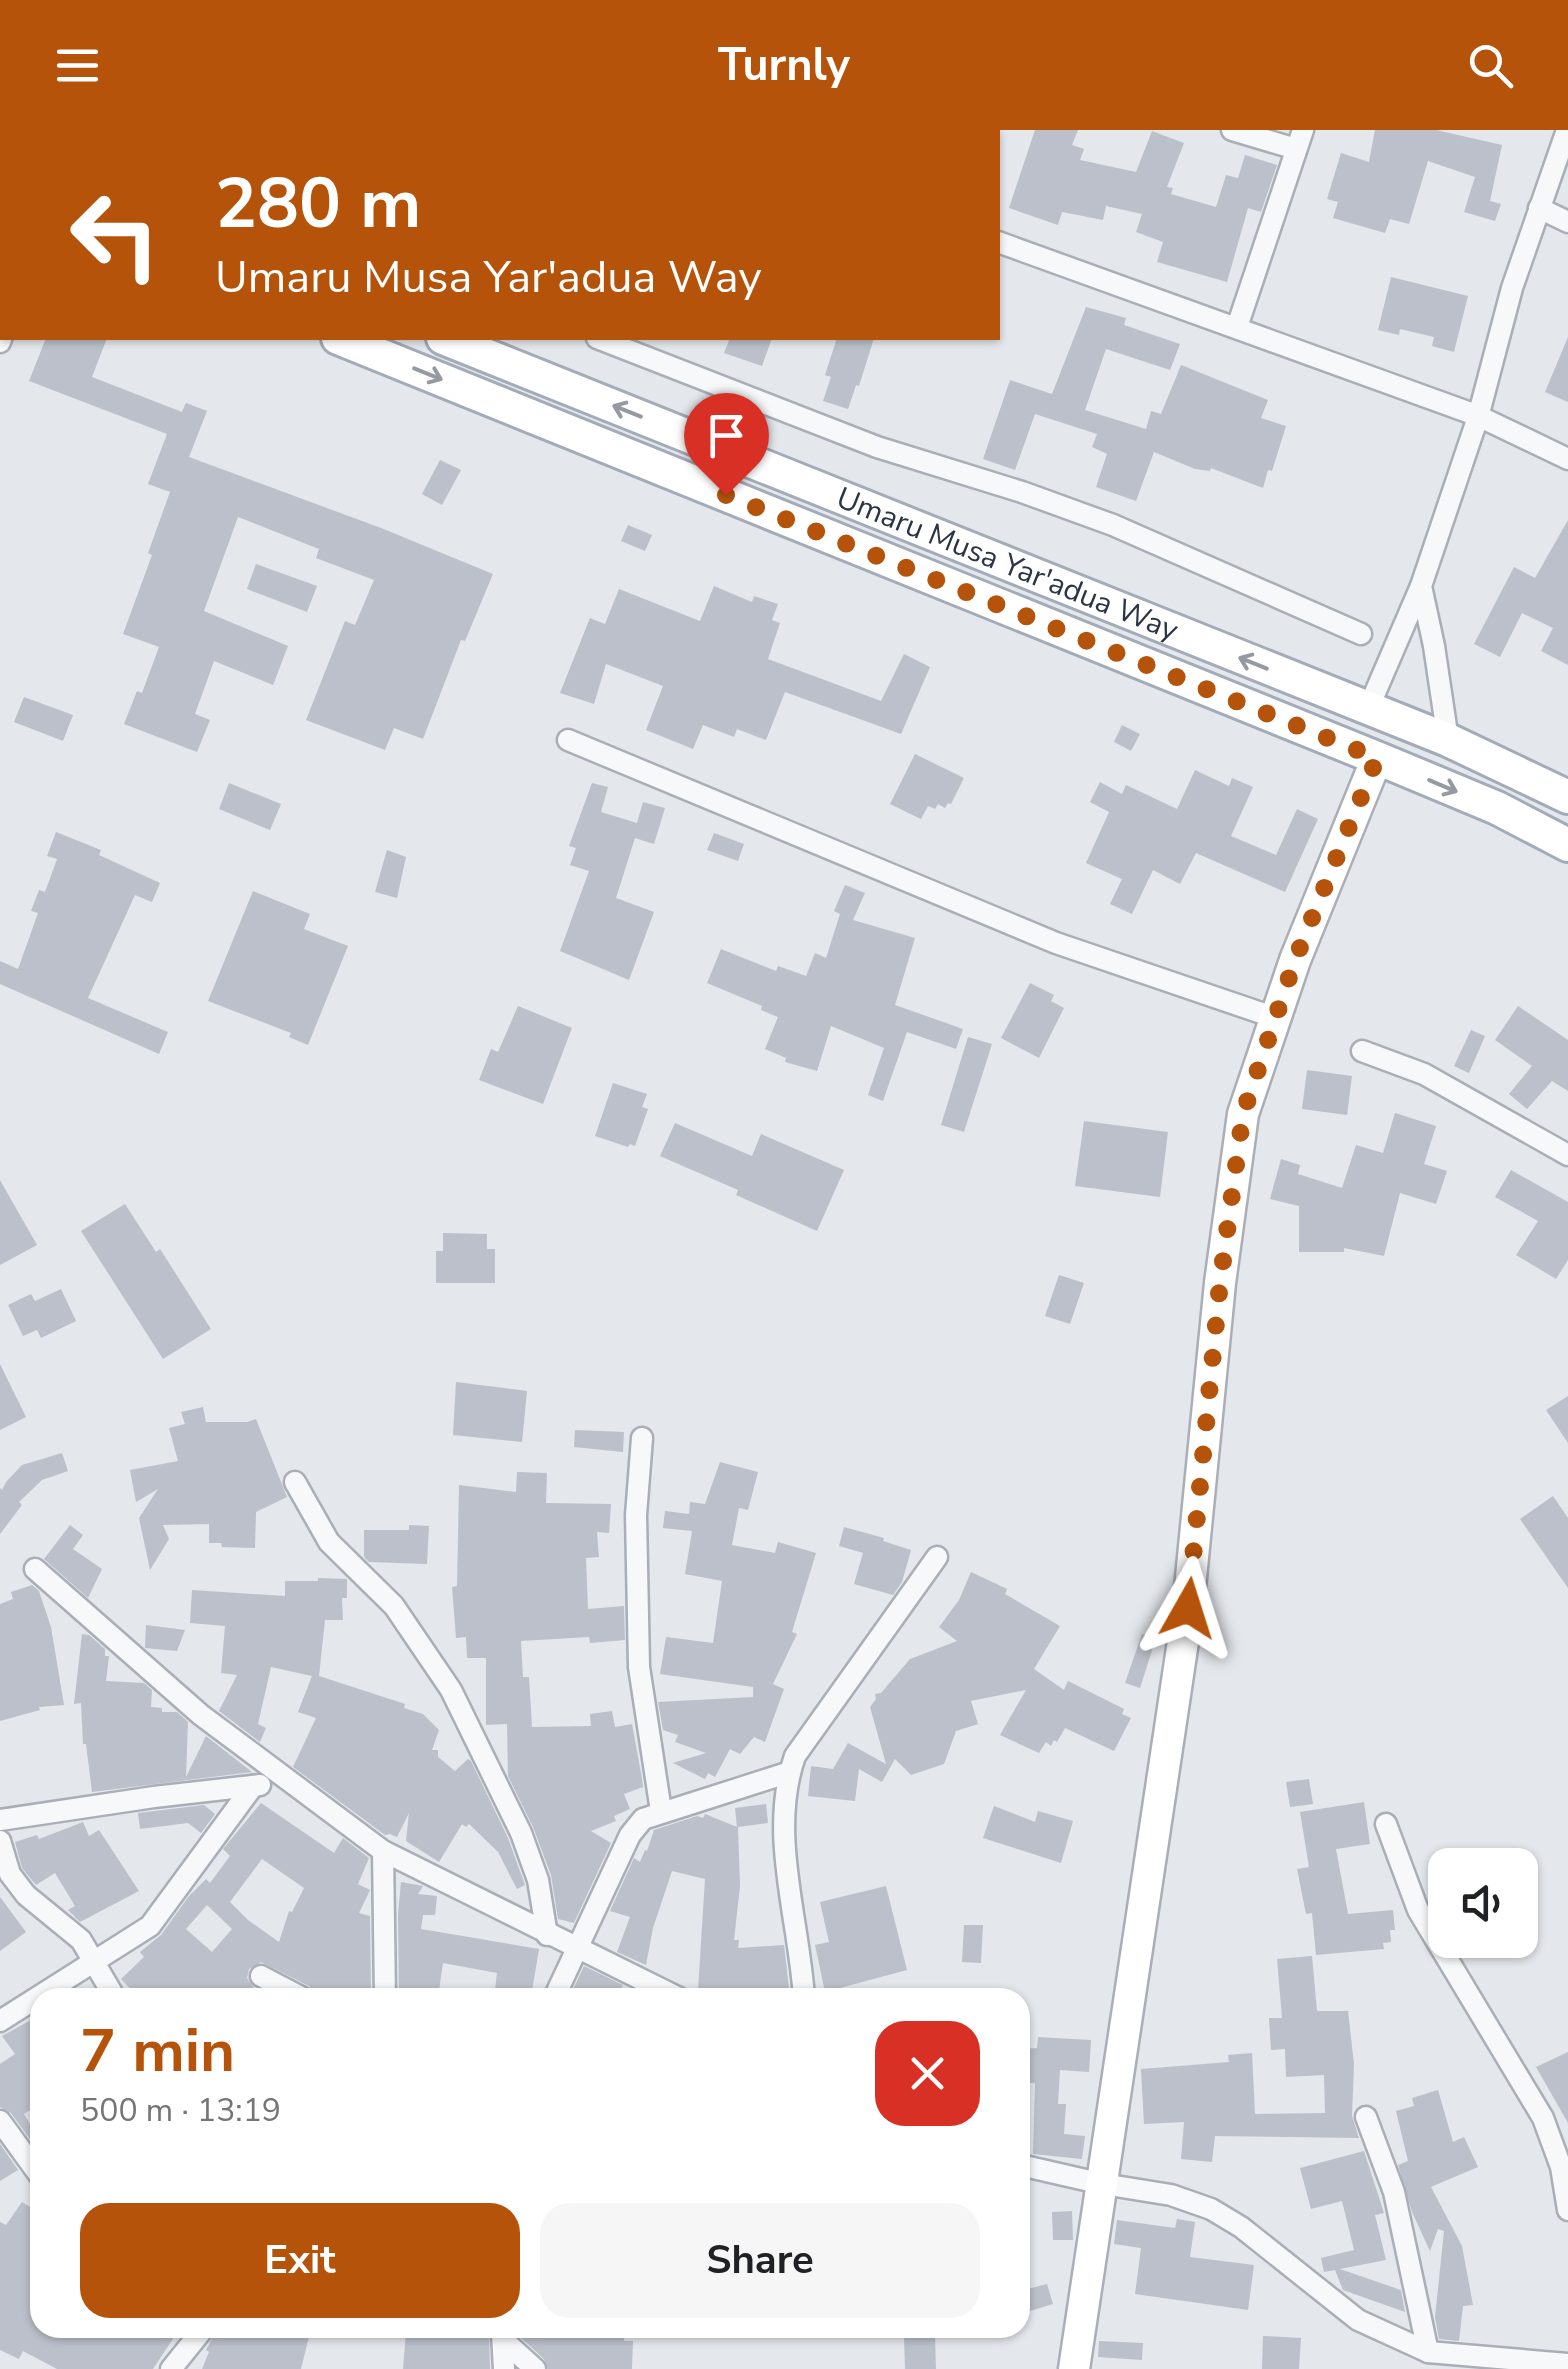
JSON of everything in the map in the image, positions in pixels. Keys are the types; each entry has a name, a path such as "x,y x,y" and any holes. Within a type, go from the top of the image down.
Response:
{"main road":[{"name":"Umaru Musa Yar'adua Way","path":"343,340 1280,718 1497,808 1568,845"},
{"name":"Umaru Musa Yar'adua Way","path":"448,340 1448,740 1568,797"},
{"path":"1280,718 1294,679"}],"street":[{"path":"1232,130 1300,140 1237,327"},
{"path":"1368,708 1420,586 1478,418 1512,288 1567,130"},
{"path":"1539,208 1568,222"},
{"path":"1000,243 1478,418 1568,459"},
{"path":"602,340 877,447 1113,525 1361,634"},
{"path":"1420,586 1434,646 1448,740"},
{"path":"568,740 1056,943 1276,1018"},
{"path":"1074,2369 1188,1608 1220,1283 1243,1114 1295,960 1377,758"},
{"path":"1362,1051 1424,1074 1568,1155"},
{"path":"642,1438 636,1515 639,1668 661,1811"},
{"path":"295,1482 329,1542 394,1606 451,1690 521,1833 538,1880 547,1935"},
{"path":"803,1988 782,1816 790,1772 795,1756 937,1557"},
{"path":"35,1568 201,1715 383,1851 658,1988"},
{"path":"559,1988 630,1835 644,1819 790,1772"},
{"path":"0,1820 287,1782"},
{"path":"51,1988 150,1926 253,1786"},
{"path":"1386,1824 1418,1910 1543,2118 1561,2167 1568,2210"},
{"path":"0,1841 10,1874 26,1895 81,1940 109,1988"},
{"path":"383,1851 386,1988"},
{"path":"261,1976 284,1988"},
{"path":"0,2021 30,2001"},
{"path":"1366,2117 1394,2192 1428,2352"},
{"path":"0,2121 30,2162"},
{"path":"1030,2167 1171,2195 1211,2209 1358,2320 1428,2352 1568,2364"},
{"path":"171,2369 196,2338"},
{"path":"502,2338 504,2369"},
{"path":"506,2338 535,2369"}],"building":[{"path":"1035,130 1078,130 1072,145 1084,149 1080,160 1136,172 1152,131 1184,143 1167,187 1173,188 1171,194 1216,207 1226,175 1238,178 1245,155 1277,165 1261,212 1248,208 1227,282 1157,262 1163,242 1136,232 1142,214 1106,206 1103,220 1062,212 1058,225 1009,208"},
{"path":"1375,130 1436,130 1502,145 1490,201 1501,204 1495,221 1464,212 1475,177 1428,161 1409,224 1390,219 1385,233 1333,218 1338,202 1327,199 1341,153 1369,162"},
{"path":"1391,277 1468,296 1454,352 1432,346 1434,337 1400,329 1399,335 1378,330"},
{"path":"1086,307 1126,318 1124,325 1180,344 1170,370 1106,349 1085,410 1146,429 1151,411 1161,414 1181,365 1268,400 1261,418 1286,426 1263,488 1211,468 1195,469 1154,452 1136,501 1096,487 1107,454 1092,447 1097,434 1035,414 1015,470 983,459 1010,380 1052,394"},
{"path":"1568,337 1568,402 1545,392"},
{"path":"45,340 106,340 92,377 182,412 186,403 207,411 189,457 493,574 465,641 461,640 423,739 394,728 385,750 306,720 345,621 355,625 374,580 316,558 319,549 238,517 204,611 288,646 273,685 214,661 195,714 210,720 197,752 124,724 137,691 142,693 159,647 123,634 170,492 148,484 167,434 29,381"},
{"path":"729,340 771,340 762,366 724,353"},
{"path":"836,340 873,340 848,409 823,401 831,377 825,375"},
{"path":"440,460 461,470 442,505 422,494"},
{"path":"1568,520 1568,665 1541,651 1553,628 1522,613 1500,657 1474,644 1514,567 1535,578"},
{"path":"628,525 652,535 645,551 621,541"},
{"path":"256,564 317,586 307,612 247,589"},
{"path":"714,586 752,602 754,596 778,604 772,620 780,623 768,659 881,701 904,654 930,667 901,734 785,692 766,740 737,729 734,737 703,725 693,749 646,730 663,686 606,664 594,704 560,693 590,618 605,624 619,589 700,621"},
{"path":"24,697 73,715 63,741 14,722"},
{"path":"1122,725 1140,734 1131,751 1114,742"},
{"path":"915,754 964,778 951,804 945,808 938,804 935,809 928,806 921,819 890,804"},
{"path":"1195,770 1229,786 1232,778 1253,787 1231,836 1276,855 1297,809 1318,819 1285,892 1196,853 1180,884 1153,870 1132,914 1110,904 1122,879 1086,863 1109,812 1090,802 1100,782 1122,794 1126,785 1177,809"},
{"path":"229,783 281,804 270,830 219,809"},
{"path":"592,783 608,787 601,812 637,823 643,802 665,808 654,844 635,838 616,898 654,912 629,980 560,951 589,871 570,865 576,848 569,846"},
{"path":"56,832 101,850 99,855 160,883 152,902 135,895 88,998 168,1032 159,1054 0,984 0,961 18,969 38,913 31,911 39,890 45,892 57,859 47,856"},
{"path":"714,833 744,844 738,861 707,850"},
{"path":"387,850 406,857 397,898 375,892"},
{"path":"845,885 865,893 853,920 915,938 895,1005 963,1029 956,1049 907,1032 883,1101 868,1095 884,1048 831,1026 817,1071 785,1062 786,1058 765,1049 778,1017 761,1010 762,1006 707,983 721,949 776,971 778,966 806,976 815,953 826,958 840,914 834,911"},
{"path":"253,891 310,914 304,929 348,946 308,1045 289,1037 291,1033 208,1001"},
{"path":"1030,983 1054,995 1051,1001 1064,1008 1039,1058 1001,1038"},
{"path":"518,1006 572,1028 543,1104 479,1080 491,1049 498,1052"},
{"path":"1518,1006 1568,1040 1568,1091 1552,1081 1527,1109 1509,1094 1532,1066 1495,1040"},
{"path":"1471,1030 1485,1036 1469,1073 1454,1066"},
{"path":"968,1037 992,1044 964,1132 941,1125"},
{"path":"1307,1070 1352,1076 1347,1115 1302,1109"},
{"path":"613,1083 647,1094 642,1107 648,1109 635,1146 595,1136"},
{"path":"1395,1113 1436,1126 1424,1164 1447,1171 1436,1204 1400,1193 1384,1256 1344,1248 1344,1252 1299,1252 1299,1206 1270,1199 1281,1159 1300,1165 1298,1174 1342,1188 1356,1145 1383,1153"},
{"path":"1084,1121 1168,1132 1160,1197 1075,1186"},
{"path":"675,1123 752,1156 761,1134 844,1170 817,1231 660,1156"},
{"path":"1511,1170 1568,1202 1568,1260 1556,1279 1516,1255 1538,1221 1495,1197"},
{"path":"0,1180 37,1245 0,1265"},
{"path":"125,1204 156,1252 160,1249 211,1329 163,1359 81,1231"},
{"path":"443,1233 487,1234 487,1249 495,1249 495,1283 436,1283 436,1251 443,1251"},
{"path":"1059,1275 1084,1283 1070,1324 1045,1316"},
{"path":"61,1289 76,1321 41,1338 37,1330 23,1336 8,1305 31,1294 35,1301"},
{"path":"0,1364 26,1417 0,1430"},
{"path":"456,1382 527,1391 522,1442 453,1435"},
{"path":"1568,1396 1568,1443 1546,1410"},
{"path":"203,1407 206,1422 256,1419 287,1497 256,1512 255,1548 209,1543 209,1524 163,1525 169,1539 150,1570 139,1518 158,1489 136,1502 130,1470 178,1461 169,1428 185,1424 181,1412"},
{"path":"575,1430 624,1432 623,1452 574,1447"},
{"path":"62,1453 68,1471 42,1480 19,1502 22,1505 0,1534 0,1488 22,1465"},
{"path":"720,1462 758,1472 748,1510 739,1508 732,1545 775,1553 778,1542 816,1553 792,1632 797,1634 773,1684 784,1689 765,1742 754,1737 740,1754 730,1749 715,1777 708,1773 705,1779 673,1763 706,1753 675,1742 678,1735 663,1730 658,1702 753,1697 753,1687 660,1674 666,1637 713,1643 722,1581 685,1574 692,1531 663,1528 665,1511 689,1514 690,1502 705,1504"},
{"path":"517,1472 547,1473 546,1503 611,1504 609,1533 597,1532 599,1557 586,1558 588,1609 624,1606 625,1640 590,1643 589,1637 521,1641 523,1677 529,1677 532,1727 591,1726 590,1714 612,1711 615,1727 632,1724 643,1787 624,1794 630,1809 614,1816 616,1821 591,1831 611,1843 574,1923 558,1919 551,1875 508,1776 507,1724 486,1725 486,1658 467,1658 466,1637 456,1638 452,1587 457,1586 459,1485 516,1492"},
{"path":"1553,1496 1568,1518 1568,1588 1520,1519"},
{"path":"70,1525 83,1535 73,1549 102,1569 88,1598 44,1559"},
{"path":"409,1525 429,1526 427,1564 369,1562 364,1557 364,1530 409,1530"},
{"path":"844,1527 911,1550 902,1582 893,1595 854,1584 863,1553 839,1546"},
{"path":"971,1572 1007,1589 1005,1594 1060,1626 1034,1669 1064,1690 1068,1681 1124,1709 1122,1714 1131,1718 1114,1751 1065,1728 1057,1742 1054,1740 1051,1746 1046,1742 1039,1753 1000,1735 1026,1690 971,1701 978,1724 956,1731 944,1764 911,1775 895,1759 882,1782 859,1769 855,1801 808,1796 811,1766 833,1769 848,1743 886,1764 870,1707 875,1694 881,1693 910,1659 957,1641 939,1627 959,1600"},
{"path":"347,1579 347,1598 342,1598 343,1620 325,1620 319,1676 405,1704 404,1708 423,1714 439,1730 432,1750 438,1750 438,1757 455,1771 468,1759 471,1761 508,1838 525,1885 517,1889 498,1852 469,1824 462,1824 439,1862 406,1841 409,1813 397,1837 385,1835 293,1767 316,1718 298,1712 312,1676 271,1667 258,1724 266,1728 260,1742 219,1711 237,1675 221,1673 225,1626 190,1623 192,1590 285,1596 285,1581"},
{"path":"32,1585 39,1591 51,1627 64,1705 39,1707 40,1710 0,1721 0,1604 13,1599 11,1592"},
{"path":"146,1625 185,1630 177,1651 145,1648"},
{"path":"82,1634 89,1635 109,1656 106,1681 144,1683 152,1690 151,1707 177,1712 188,1722 186,1777 206,1736 252,1772 92,1792 83,1744 81,1703 74,1704"},
{"path":"1142,1634 1156,1638 1140,1688 1125,1683"},
{"path":"1309,1779 1313,1804 1290,1807 1286,1782"},
{"path":"1364,1802 1370,1844 1336,1849 1348,1914 1393,1910 1395,1930 1390,1930 1391,1942 1383,1943 1384,1949 1316,1955 1312,1913 1306,1914 1297,1869 1309,1867 1300,1812"},
{"path":"261,1803 334,1853 343,1838 369,1858 358,1884 370,1890 359,1913 370,1916 371,1988 311,1988 261,1962 249,1969 247,1978 254,1988 130,1988 121,1979 144,1957 140,1952 161,1935 206,1879 210,1883 230,1856 223,1849","holes":["262,1859 304,1888 292,1912 289,1911 279,1942 230,1902","207,1905 232,1929 212,1952 186,1929"]},
{"path":"766,1804 768,1823 738,1827 740,1886 734,1940 739,1940 738,1948 784,1945 789,1988 698,1988 705,1879 672,1871 653,1928 646,1965 617,1952 630,1917 610,1911 634,1858 640,1862 654,1830 697,1816 703,1818 705,1814 737,1827 735,1808"},
{"path":"204,1805 215,1814 201,1833 188,1823 140,1829 138,1813"},
{"path":"994,1806 1035,1822 1038,1811 1073,1821 1061,1863 983,1838"},
{"path":"83,1822 89,1836 99,1830 139,1891 80,1922 68,1910 75,1906 55,1873 36,1885 22,1868 15,1842 37,1835 39,1839"},
{"path":"401,1882 423,1886 418,1894 437,1896 435,1915 423,1915 421,1929 539,1949 532,1988 495,1988 497,1973 443,1963 439,1988 399,1988"},
{"path":"886,1886 907,1970 840,1988 824,1988 815,1945 829,1942 820,1902"},
{"path":"0,1897 26,1932 0,1951"},
{"path":"964,1925 983,1925 981,1963 962,1962"},
{"path":"1312,1956 1317,2011 1348,2011 1354,2064 1352,2116 1359,2138 1215,2136 1212,2162 1181,2159 1184,2122 1144,2124 1141,2069 1229,2062 1228,2055 1252,2053 1255,2114 1325,2113 1324,2075 1286,2077 1285,2049 1271,2050 1269,2018 1282,2018 1277,1959"},
{"path":"584,1966 623,1985 621,1988 574,1988"},
{"path":"30,2021 30,2110 24,2114 30,2124 30,2139 11,2113 0,2107 0,2064 15,2054 2,2036"},
{"path":"1038,2037 1091,2040 1089,2072 1060,2070 1058,2104 1066,2104 1064,2134 1085,2136 1082,2159 1033,2154 1035,2083 1030,2083 1030,2048 1037,2048"},
{"path":"1568,2052 1568,2123 1536,2067"},
{"path":"1438,2090 1453,2142 1464,2137 1478,2167 1431,2187 1462,2246 1473,2305 1463,2306 1459,2341 1439,2339 1435,2317 1444,2231 1438,2229 1430,2251 1412,2212 1398,2165 1408,2161 1396,2111 1414,2106 1412,2098"},
{"path":"0,2144 18,2170 0,2181"},
{"path":"1364,2151 1384,2213 1375,2215 1386,2260 1340,2269 1401,2290 1405,2312 1343,2290 1335,2270 1324,2272 1321,2258 1354,2250 1342,2201 1311,2209 1300,2168"},
{"path":"22,2202 30,2207 30,2338 173,2338 153,2369 57,2369 23,2351 19,2359 0,2350 0,2222 6,2225"},
{"path":"1072,2211 1073,2240 1053,2240 1052,2212"},
{"path":"1177,2219 1195,2222 1190,2257 1254,2265 1248,2310 1135,2294 1141,2248 1114,2244 1117,2220 1175,2228"},
{"path":"1047,2284 1053,2304 1030,2311 1030,2288"},
{"path":"1263,2336 1301,2338 1299,2369 1262,2369"},
{"path":"213,2338 309,2338 301,2369 202,2369 209,2352 206,2350"},
{"path":"405,2338 489,2338 490,2369 403,2369"},
{"path":"521,2338 633,2341 632,2369 548,2369 544,2359"},
{"path":"904,2338 935,2338 936,2369 905,2369"},
{"path":"1099,2341 1143,2343 1142,2360 1098,2357"}],"route":[{"path":"726,495 1377,758 1295,960 1243,1114 1220,1283 1188,1608"}]}
